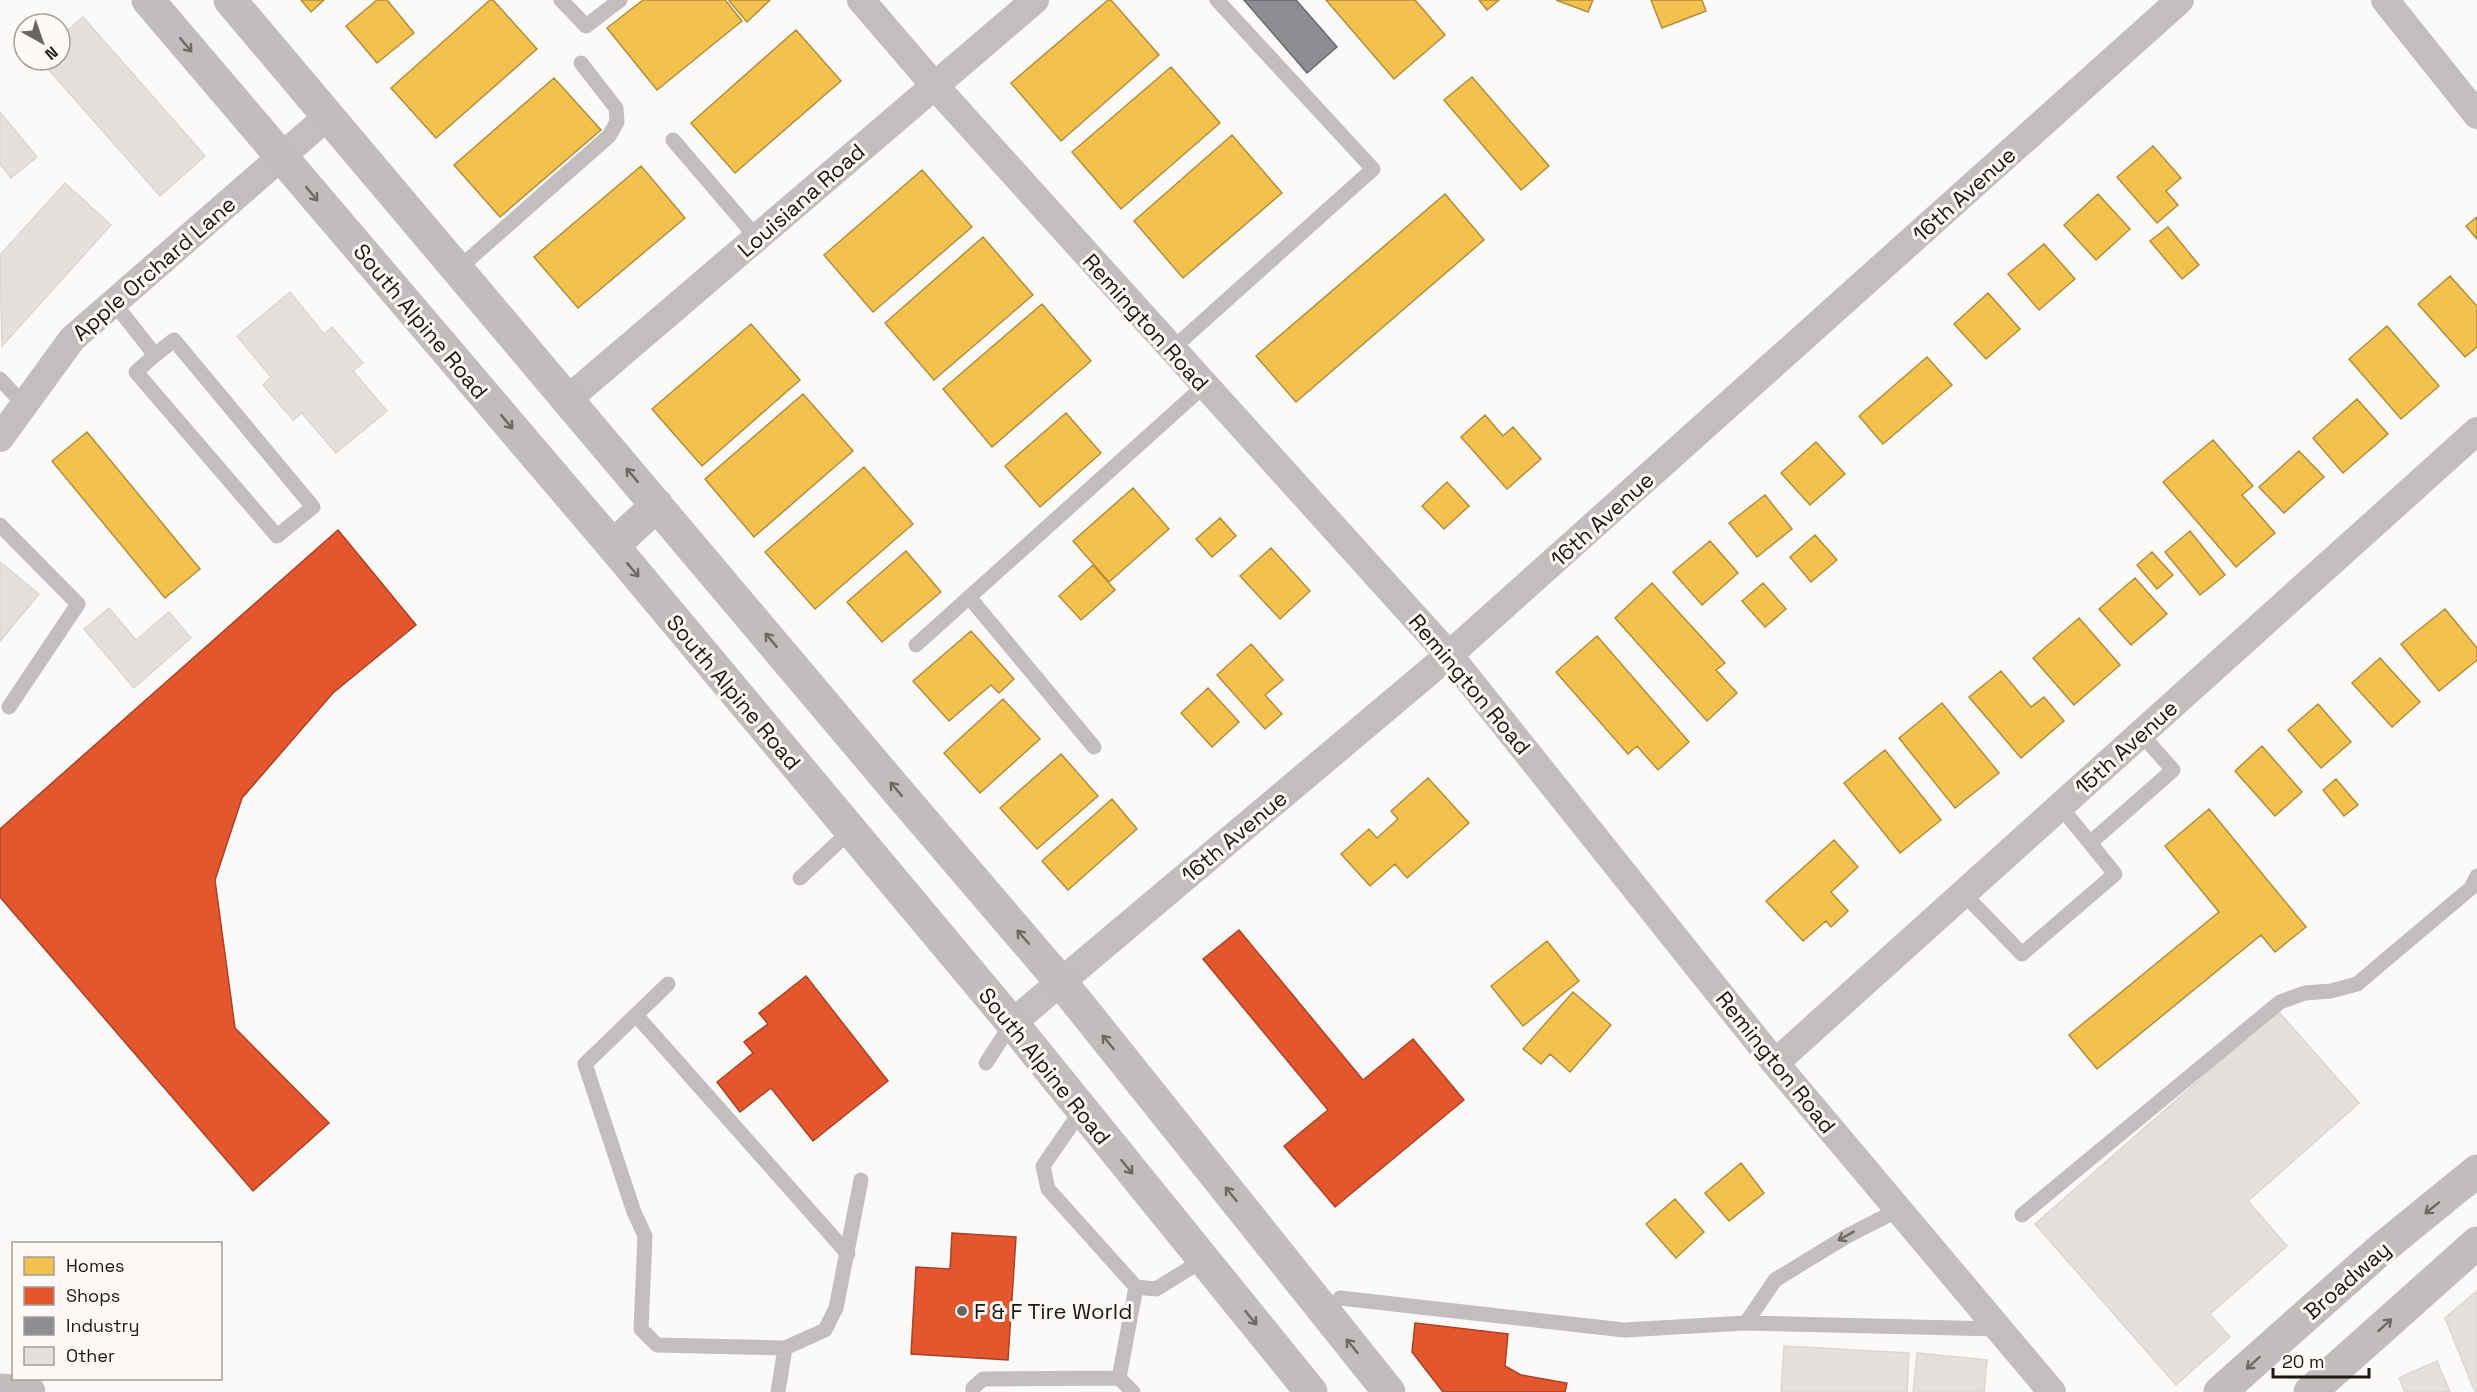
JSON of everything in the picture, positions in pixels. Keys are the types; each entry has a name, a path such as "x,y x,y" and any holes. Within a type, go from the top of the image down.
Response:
{"main road":[{"name":"South Alpine Road","path":"148,0 613,546 1012,1023 1306,1389"},
{"path":"230,0 1061,982 1389,1392"},
{"path":"613,546 657,505"},
{"name":"Broadway","path":"2220,1392 2380,1250 2477,1171"},
{"path":"2310,1392 2477,1243"},
{"path":"0,1390 29,1392"}],"street":[{"name":"Remington Road","path":"861,0 934,86 1449,655 1775,1063 2052,1392"},
{"name":"Louisiana Road","path":"568,399 1035,0"},
{"name":"16th Avenue","path":"1012,1023 1449,655 2180,0"},
{"path":"2385,0 2477,115"},
{"name":"Apple Orchard Lane","path":"0,438 72,339 327,116"},
{"name":"15th Avenue","path":"1775,1063 2477,431"}],"lane":[{"path":"561,0 586,26 620,0"},
{"path":"1171,350 1373,169 1217,0"},
{"path":"458,269 609,136 617,122 616,108 581,63"},
{"path":"673,140 757,238"},
{"path":"114,303 155,355"},
{"path":"174,340 314,507 277,537 136,372 155,355 174,340"},
{"path":"0,379 24,405"},
{"path":"916,645 1204,386"},
{"path":"0,525 78,604 9,707"},
{"path":"969,597 1094,747"},
{"path":"2090,843 2173,770 2140,734"},
{"path":"1963,894 2022,954 2115,874 2060,806"},
{"path":"800,878 850,831"},
{"path":"2022,1215 2280,1002 2305,993 2331,991 2357,984 2471,888 2477,876"},
{"path":"668,984 585,1064 634,1212 645,1236 641,1329 657,1345 785,1348 825,1330 836,1308 861,1180"},
{"path":"636,1015 848,1254"},
{"path":"986,1063 1012,1023"},
{"path":"1081,1111 1044,1166 1048,1189 1136,1287 1156,1289 1203,1260"},
{"path":"1746,1323 1775,1280 1847,1236 1898,1210"},
{"path":"1119,1378 1136,1287"},
{"path":"1340,1298 1624,1330 1746,1323 1999,1329"},
{"path":"778,1392 785,1348"},
{"path":"973,1392 973,1388 983,1379 1119,1378 1132,1392"},
{"path":"0,1381 0,1390"}],"building: Homes":[{"path":"301,0 324,0 311,12"},
{"path":"377,0 387,0 414,33 377,63 346,26"},
{"path":"490,0 493,0 537,49 436,138 391,88"},
{"path":"643,0 725,0 742,21 657,90 607,28"},
{"path":"770,0 747,22 729,1"},
{"path":"1108,0 1111,0 1159,55 1061,141 1011,83"},
{"path":"1326,0 1415,0 1445,35 1394,79"},
{"path":"1479,0 1499,0 1487,10"},
{"path":"1556,0 1593,0 1588,12"},
{"path":"1651,0 1702,0 1706,11 1662,28"},
{"path":"796,30 841,81 735,173 691,123"},
{"path":"1171,67 1220,123 1121,209 1072,152"},
{"path":"1472,77 1549,166 1521,190 1444,100"},
{"path":"554,78 601,130 500,217 454,165"},
{"path":"1232,135 1282,193 1183,278 1134,221"},
{"path":"2153,146 2181,178 2166,191 2178,205 2157,223 2117,177"},
{"path":"641,166 685,218 578,308 534,257"},
{"path":"922,170 972,227 873,312 824,255"},
{"path":"1445,194 1484,240 1296,402 1256,356"},
{"path":"2098,194 2130,229 2096,260 2064,225"},
{"path":"2477,217 2477,239 2466,226"},
{"path":"2168,227 2199,265 2182,279 2150,241"},
{"path":"983,237 1033,295 934,380 885,323"},
{"path":"2044,244 2075,279 2039,310 2008,274"},
{"path":"2450,276 2477,306 2477,347 2465,357 2418,304"},
{"path":"1988,293 2020,329 1986,359 1954,324"},
{"path":"1042,304 1091,361 992,447 943,389"},
{"path":"751,324 800,380 702,466 652,409"},
{"path":"2387,326 2439,386 2401,419 2349,359"},
{"path":"1927,357 1952,385 1883,444 1859,416"},
{"path":"803,394 853,451 754,537 705,479"},
{"path":"2357,399 2388,434 2343,473 2313,438"},
{"path":"1066,413 1101,453 1040,507 1005,466"},
{"path":"1485,415 1503,436 1513,427 1541,459 1507,489 1461,437"},
{"path":"87,432 200,569 165,598 52,461"},
{"path":"2213,440 2253,486 2242,495 2275,533 2236,567 2163,482"},
{"path":"1816,442 1845,474 1810,505 1781,473"},
{"path":"2299,451 2324,477 2284,513 2259,487"},
{"path":"864,467 913,524 815,609 765,552"},
{"path":"1447,482 1469,506 1444,529 1422,506"},
{"path":"1133,488 1169,529 1109,582 1073,541"},
{"path":"1765,495 1792,529 1757,557 1729,523"},
{"path":"1220,518 1236,536 1212,557 1196,539"},
{"path":"2190,531 2225,575 2200,595 2165,552"},
{"path":"1815,535 1837,560 1811,582 1790,557"},
{"path":"1710,541 1738,573 1702,605 1673,572"},
{"path":"1271,548 1310,591 1280,619 1240,576"},
{"path":"906,551 941,592 882,642 847,602"},
{"path":"2152,552 2173,575 2157,589 2137,565"},
{"path":"1093,565 1115,590 1081,620 1059,596"},
{"path":"2135,578 2167,614 2131,645 2099,609"},
{"path":"1652,583 1725,663 1716,670 1737,693 1707,721 1615,618"},
{"path":"1763,583 1786,609 1765,627 1742,601"},
{"path":"2445,609 2477,648 2477,660 2439,691 2401,644"},
{"path":"2079,618 2120,665 2074,705 2033,658"},
{"path":"971,631 1014,679 999,693 991,685 949,721 913,681"},
{"path":"1597,636 1689,742 1658,770 1637,746 1628,754 1556,672"},
{"path":"1251,644 1283,680 1265,695 1282,714 1265,729 1217,675"},
{"path":"2380,658 2420,702 2392,727 2352,683"},
{"path":"2001,671 2031,707 2044,697 2064,721 2021,758 1969,697"},
{"path":"1208,688 1239,722 1212,747 1181,713"},
{"path":"1003,699 1040,739 980,793 944,753"},
{"path":"1942,703 1999,773 1955,808 1899,738"},
{"path":"2318,704 2351,742 2321,768 2288,730"},
{"path":"2262,746 2302,792 2275,816 2235,771"},
{"path":"1885,750 1941,820 1900,853 1844,783"},
{"path":"1061,754 1098,796 1037,849 1000,808"},
{"path":"1428,778 1469,823 1407,878 1395,864 1370,886 1341,854 1369,829 1377,838 1398,819 1391,811"},
{"path":"2336,779 2358,805 2344,816 2323,790"},
{"path":"1112,799 1137,829 1068,890 1042,861"},
{"path":"2209,809 2306,927 2275,952 2261,935 2097,1069 2069,1035 2219,912 2165,846"},
{"path":"1834,840 1858,867 1831,892 1848,911 1831,927 1826,921 1803,941 1766,901"},
{"path":"1547,941 1579,981 1523,1026 1491,986"},
{"path":"1573,992 1611,1025 1570,1072 1550,1054 1541,1064 1523,1049"},
{"path":"1741,1163 1764,1193 1729,1221 1705,1193"},
{"path":"1675,1199 1704,1232 1676,1258 1646,1224"}],"building: Shops":[{"path":"338,530 416,625 333,693 242,798 215,880 235,1028 329,1123 253,1191 0,897 0,829"},
{"path":"1239,930 1363,1080 1413,1039 1464,1100 1335,1207 1284,1146 1328,1110 1203,959"},
{"path":"806,976 888,1081 813,1141 771,1088 740,1112 717,1082 753,1053 744,1042 768,1024 759,1013"},
{"name":"F & F Tire World","path":"952,1233 1016,1237 1008,1360 911,1354 916,1267 950,1269"},
{"path":"1415,1323 1508,1334 1505,1366 1521,1375 1567,1383 1565,1392 1443,1392 1412,1352"}],"building: Industry":[{"path":"1244,0 1296,0 1337,47 1307,73"}],"building: Other":[{"path":"83,17 205,156 160,196 51,72 72,72 72,27"},
{"path":"0,112 37,157 11,178 0,164"},
{"path":"65,183 111,225 2,346 0,255"},
{"path":"290,292 324,334 332,327 363,363 353,371 387,411 336,453 302,413 293,420 263,385 271,377 237,336"},
{"path":"0,562 39,594 0,641"},
{"path":"109,608 136,640 169,612 191,638 134,688 84,629"},
{"path":"2278,1011 2359,1103 2248,1201 2287,1246 2210,1314 2230,1337 2176,1385 2035,1224"},
{"path":"2477,1291 2477,1392 2475,1392 2445,1318"},
{"path":"1784,1346 1909,1353 1907,1392 1781,1392"},
{"path":"1917,1353 1987,1360 1984,1392 1913,1392"},
{"path":"2437,1361 2450,1392 2405,1392 2399,1378"}],"place":[{"name":"F & F Tire World","path":"962,1311"}]}
